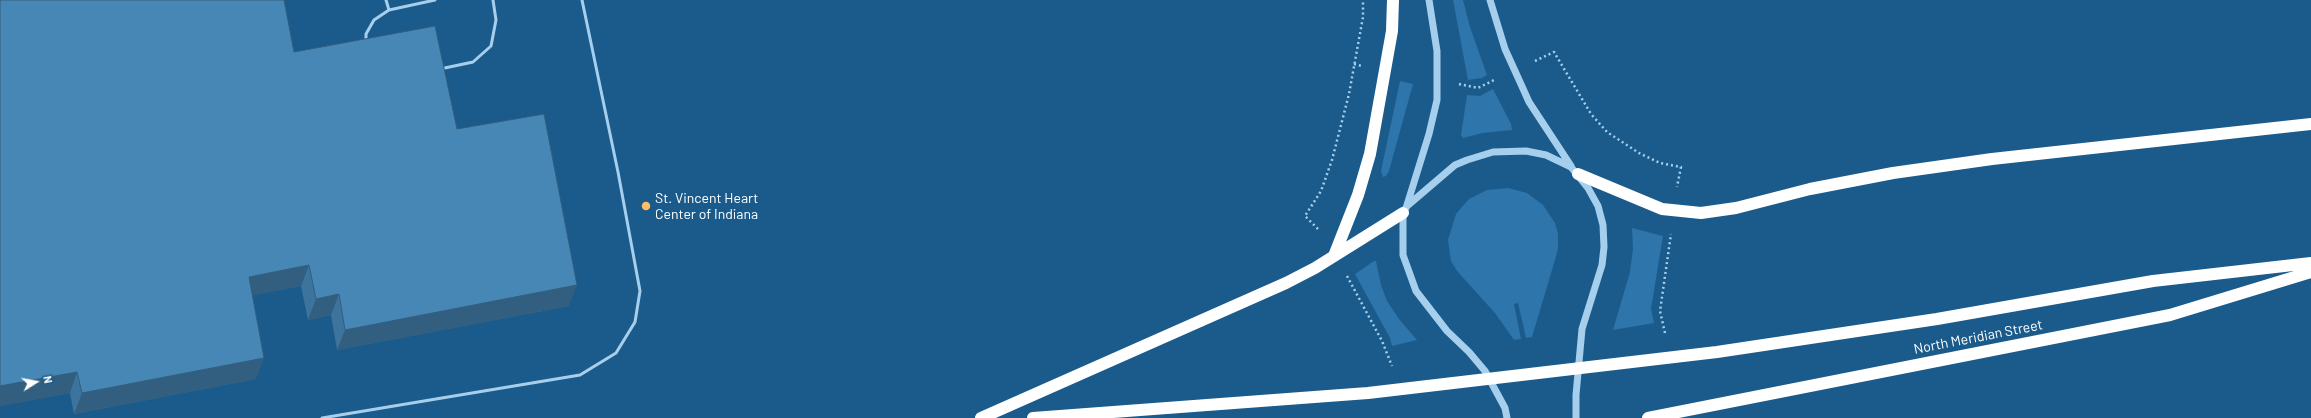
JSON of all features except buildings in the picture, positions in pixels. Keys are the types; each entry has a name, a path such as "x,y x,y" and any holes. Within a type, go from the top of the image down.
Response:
{"highway":[{"path":"1334,256 1358,195 1370,154 1392,31 1393,0"},
{"path":"1575,171 1662,209 1701,213 1736,208 1816,187 1899,172 1992,159 2311,124"},
{"path":"981,418 1259,296 1315,268 1405,210"},
{"path":"1033,418 1368,392 1717,352 1937,319 2153,281 2311,263"},
{"name":"North Meridian Street","path":"1648,418 2170,315 2311,272"}],"street":[{"path":"1429,0 1437,51 1437,100 1429,134 1405,210 1403,255 1416,291 1447,331 1469,352 1485,372 1502,402 1507,418"},
{"path":"1490,0 1505,49 1526,95 1598,206 1603,225 1604,247 1602,265 1582,329 1576,395 1576,418"},
{"path":"1405,210 1455,166 1467,160 1493,152 1526,151 1546,155 1575,171"}],"lane":[{"path":"386,0 389,10"},
{"path":"366,50 366,34 374,20 389,10 435,0"},
{"path":"433,71 473,62 491,46 496,20 493,0"},
{"path":"322,418 580,375 616,353 635,322 640,291 618,172 582,0"}],"path":[{"path":"1317,227 1305,216 1321,191 1332,160 1349,94 1363,17 1363,0"},
{"path":"1541,58 1554,52 1591,114 1607,132 1639,153 1660,163 1681,167 1678,182"},
{"path":"1470,86 1478,88 1489,82"},
{"path":"1665,337 1660,312 1670,239"},
{"path":"1348,278 1382,341 1394,372"}],"shaded area":[{"path":"1453,0 1463,0 1470,27 1487,75 1482,78 1468,80"},
{"path":"1400,81 1413,84 1389,171 1386,176 1383,177 1381,171"},
{"path":"1493,89 1511,124 1512,130 1483,133 1463,138 1461,135 1467,95 1480,96"},
{"path":"1508,188 1527,193 1543,205 1555,223 1558,234 1558,248 1555,260 1532,337 1526,338 1518,303 1514,304 1521,339 1514,340 1495,313 1457,271 1451,261 1448,240 1456,214 1469,199 1487,190"},
{"path":"1632,228 1663,236 1651,309 1654,323 1613,330 1630,272 1633,249"},
{"path":"1376,261 1381,285 1387,301 1399,319 1417,340 1392,346 1390,338 1355,274"}],"place":[{"name":"St. Vincent Heart Center of Indiana","path":"646,206"}]}
